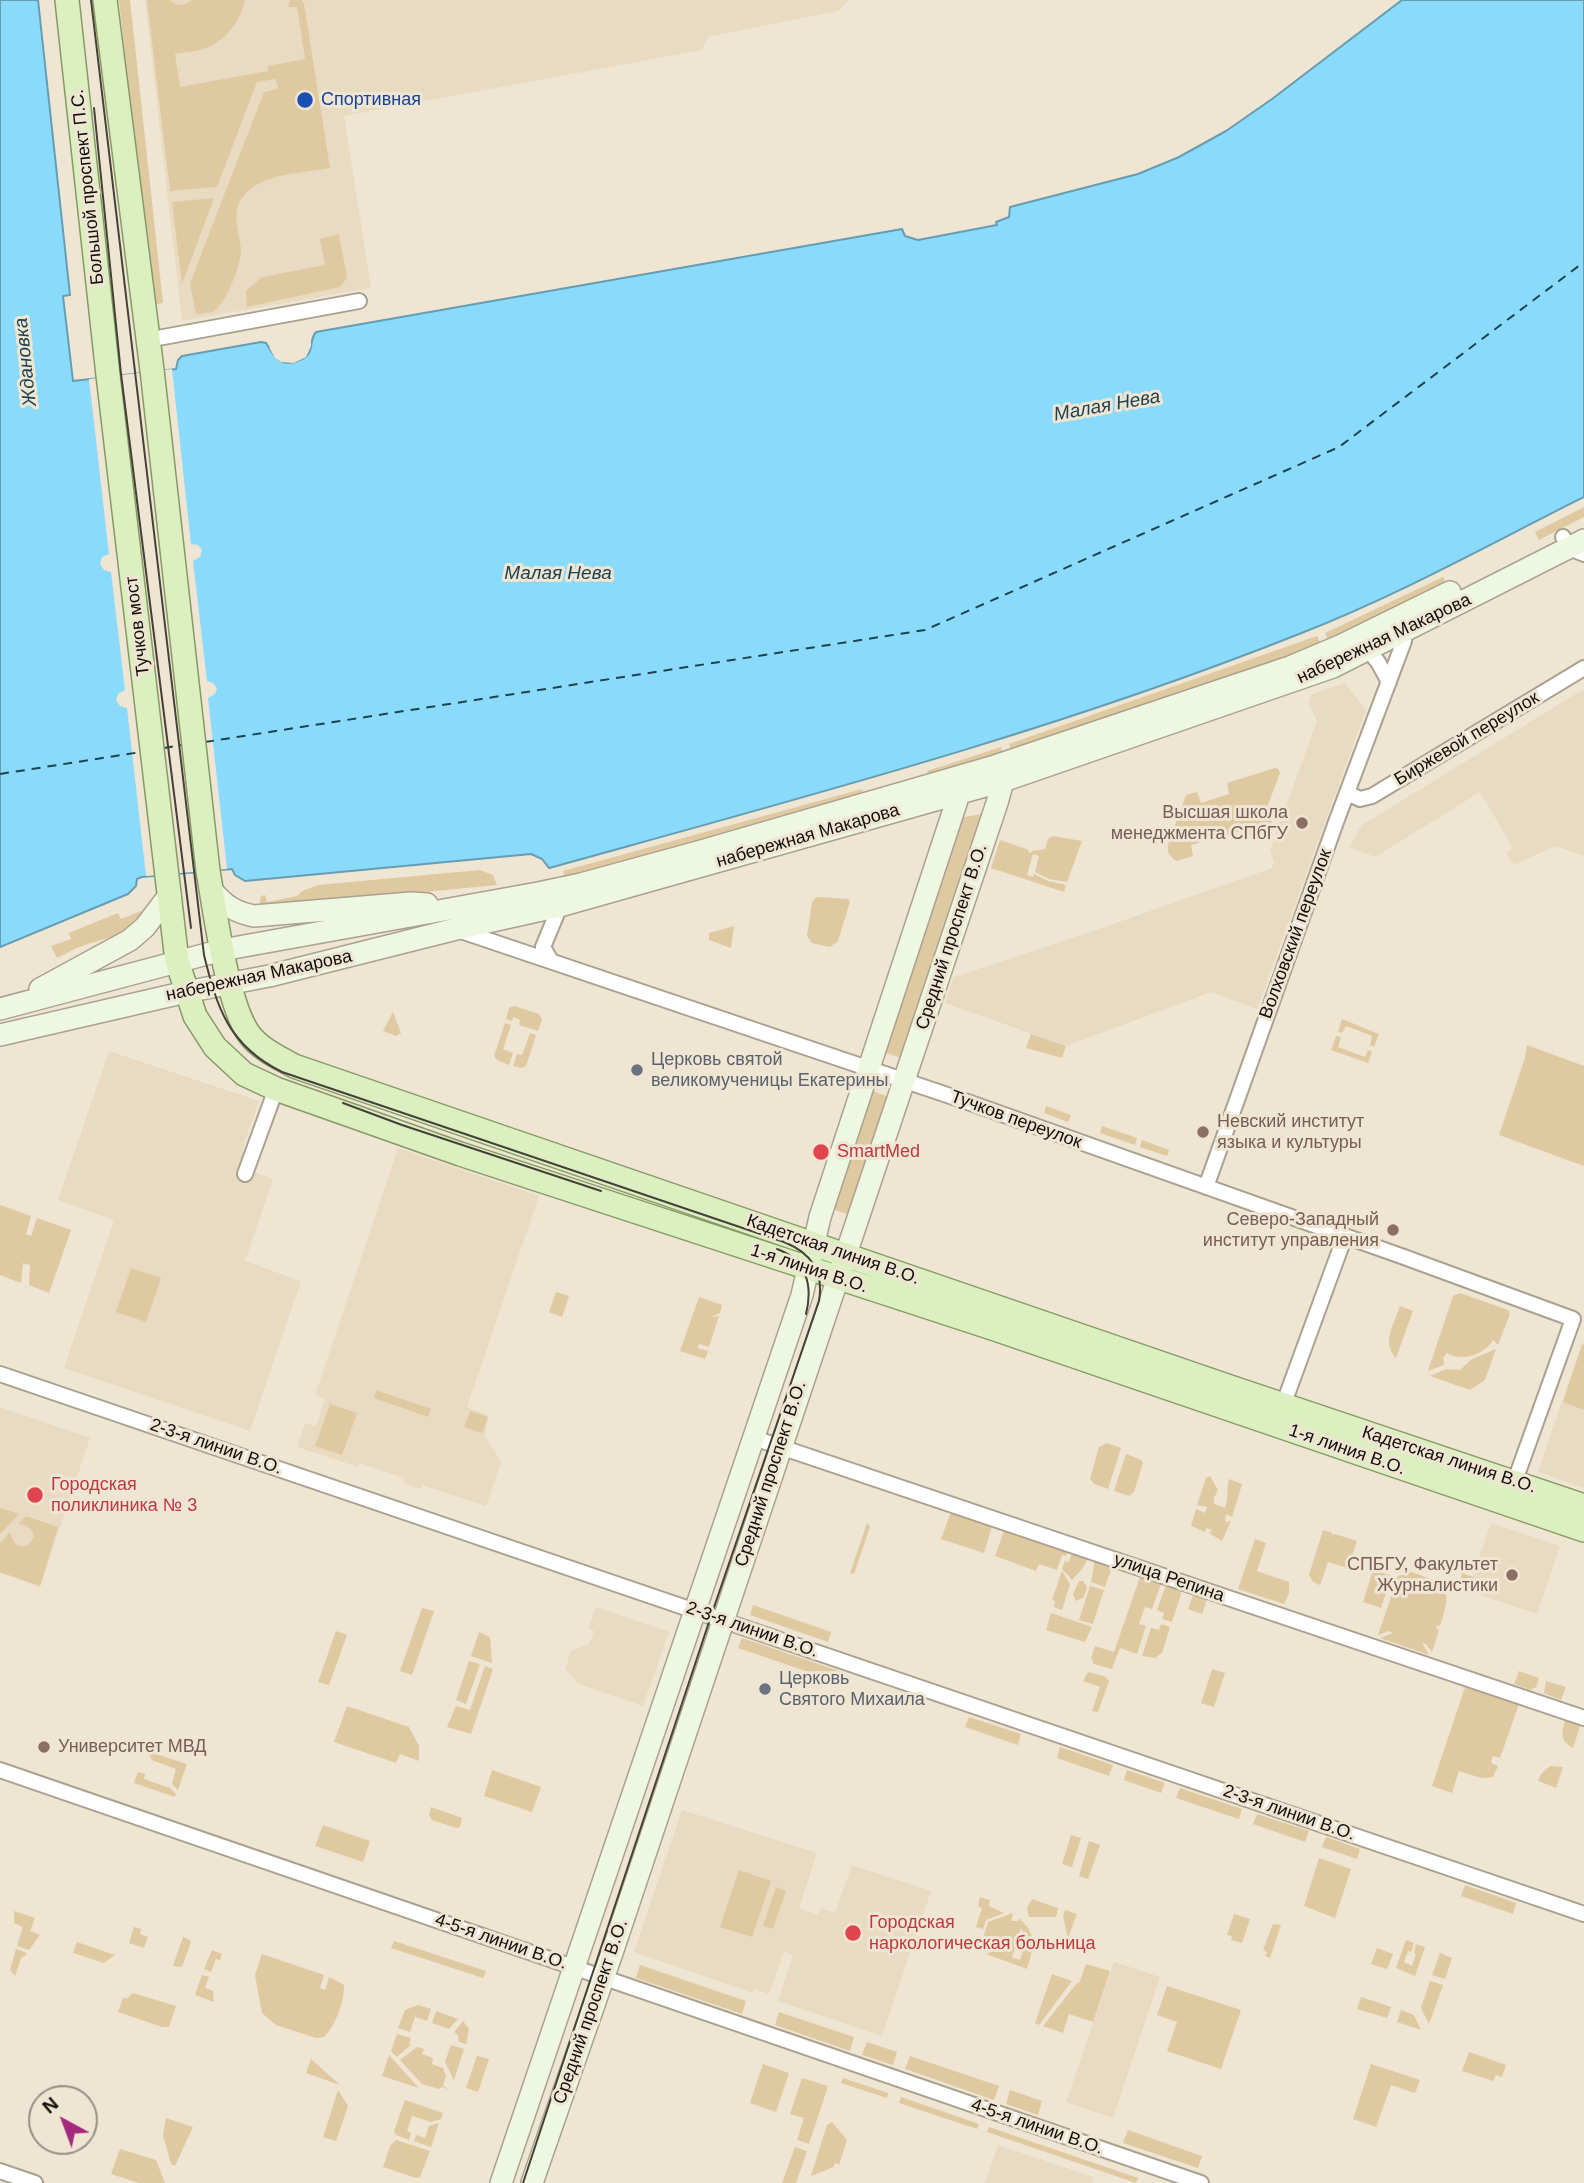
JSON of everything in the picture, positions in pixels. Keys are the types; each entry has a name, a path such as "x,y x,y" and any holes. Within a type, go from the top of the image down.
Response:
{"main road":[{"name":"Большой проспект П.С.","path":"67,0 108,375"},
{"path":"105,0 152,370 210,880 227,907 254,916 411,903 460,908"},
{"name":"Тучков мост","path":"108,375 169,885"},
{"name":"набережная Макарова","path":"0,1035 186,992 269,976 560,906 999,773 1290,667 1405,632 1575,545 1584,527"},
{"name":"набережная Макарова","path":"1363,644 1575,545"},
{"name":"Средний проспект В.О.","path":"532,2183 604,1978 904,1081 999,773"},
{"name":"набережная Макарова","path":"4,1008 222,950 581,884 963,784"},
{"name":"Средний проспект В.О.","path":"501,2183 802,1295 820,1217 963,784"},
{"name":"Кадетская линия В.О.","path":"210,880 222,950 243,1022 258,1044 294,1066 846,1254 1280,1415"},
{"path":"4,1008 130,940 145,927 169,885"},
{"name":"1-я линия В.О.","path":"169,885 177,961 186,992 205,1033 228,1061 244,1074 276,1089 460,1154 837,1278 1280,1415 1511,1493 1584,1530"},
{"path":"243,1022 243,1011 251,990 269,976"},
{"name":"Кадетская линия В.О.","path":"1511,1493 1584,1506"}],"street":[{"path":"147,340 359,301"},
{"name":"Волховский переулок","path":"1206,1187 1405,632"},
{"path":"1363,644 1389,682"},
{"name":"Биржевой переулок","path":"1347,793 1360,799 1372,796 1584,668"},
{"path":"551,961 543,947 560,906"},
{"name":"Тучков переулок","path":"456,929 904,1081 1573,1319 1511,1493"},
{"path":"245,1174 276,1089"},
{"path":"1280,1415 1345,1236"},
{"name":"2-3-я линии В.О.","path":"0,1374 1584,1914"},
{"name":"улица Репина","path":"754,1438 1584,1718"},
{"name":"4-5-я линии В.О.","path":"0,1770 1201,2183"},
{"path":"0,2171 35,2183"}],"shaded area":[{"path":"119,0 130,0 163,303 152,305"},
{"path":"145,0 849,0 838,11 708,37 702,50 344,116 371,288 182,321"},
{"path":"147,0 169,0 183,5 192,0 245,0 235,23 218,42 200,50 175,54 180,87 268,71 268,66 305,59 297,7 288,7 290,0 302,0 304,4 330,168 273,178 253,187 245,194 236,214 241,251 238,265 227,294 212,312 196,314 190,283 264,92 278,89 276,79 257,82 217,187 170,191"},
{"path":"214,198 182,284 172,202"},
{"path":"339,234 347,278 340,287 247,307 246,291 262,277 325,265 320,239"},
{"path":"1584,507 1584,517 1539,540 1535,532"},
{"path":"1443,577 1447,585 1329,642 1325,633"},
{"path":"1317,636 1321,645 1011,752 1009,744"},
{"path":"1345,683 1366,710 1257,1009 1211,992 1066,1046 945,1003 954,977 1272,868 1274,862 1270,850 1317,721 1309,704 1310,698 1313,694"},
{"path":"1584,689 1584,856 1555,846 1514,865 1506,853 1513,848 1480,792 1375,857 1349,847 1362,825"},
{"path":"1001,747 1003,754 929,778 927,771"},
{"path":"1275,768 1280,773 1263,818 1272,821 1266,836 1251,840 1247,829 1191,845 1193,856 1177,861 1173,859 1168,852 1168,845 1186,795 1197,792 1201,803 1229,794 1227,783"},
{"path":"862,789 864,795 565,878 563,871"},
{"path":"986,813 904,1059 884,1052 961,818"},
{"path":"1053,836 1082,841 1067,882 1049,879 1035,872 1039,856 1033,854 1027,875 1033,877 1034,874 1066,885 1064,892 991,868 1000,840 1031,853 1045,849 1048,839"},
{"path":"480,870 493,875 497,885 259,908 261,896 265,895 267,902 297,896 302,891 318,885"},
{"path":"819,897 848,899 850,902 838,941 830,947 812,943 807,936 812,903"},
{"path":"141,911 147,912 128,930 57,958 51,946 71,939 69,933 118,913 121,919"},
{"path":"734,926 731,948 709,940 709,933"},
{"path":"514,1006 539,1014 542,1019 538,1031 519,1025 520,1020 513,1017 512,1021 506,1019 509,1008"},
{"path":"393,1012 401,1033 396,1036 383,1031"},
{"path":"1342,1019 1379,1034 1374,1047 1370,1045 1372,1036 1346,1026 1342,1033 1338,1032"},
{"path":"505,1023 511,1025 503,1049 513,1053 509,1065 494,1056"},
{"path":"530,1033 536,1035 526,1066 513,1066 517,1054 522,1055"},
{"path":"1031,1034 1066,1046 1062,1058 1026,1048"},
{"path":"1336,1036 1341,1037 1338,1047 1365,1057 1368,1050 1372,1052 1368,1063 1331,1050"},
{"path":"1527,1045 1584,1066 1584,1166 1499,1135"},
{"path":"109,1051 259,1101 242,1150 246,1152 251,1176 253,1172 273,1179 245,1261 301,1281 250,1431 64,1368 114,1220 58,1200"},
{"path":"872,1091 892,1098 850,1215 830,1208"},
{"path":"1046,1106 1071,1115 1068,1122 1044,1113"},
{"path":"1102,1126 1137,1138 1135,1145 1100,1133"},
{"path":"1142,1140 1169,1150 1167,1156 1140,1147"},
{"path":"398,1148 539,1196 467,1407 489,1416 485,1435 501,1462 486,1506 422,1485 421,1489 412,1486 403,1482 404,1478 360,1463 358,1467 297,1447 305,1423 316,1426 325,1399 315,1395"},
{"path":"0,1205 31,1216 26,1234 31,1236 37,1218 71,1230 49,1293 29,1285 30,1265 23,1263 21,1283 0,1275"},
{"path":"131,1268 161,1278 146,1322 116,1312"},
{"path":"556,1292 569,1296 562,1317 549,1312"},
{"path":"1460,1293 1508,1310 1510,1314 1498,1345 1493,1340 1484,1350 1472,1356 1459,1357 1447,1353 1443,1358 1444,1365 1428,1371 1453,1296"},
{"path":"699,1297 722,1305 720,1313 711,1317 719,1316 709,1347 699,1344 698,1348 708,1351 705,1359 680,1351"},
{"path":"1400,1306 1413,1311 1396,1358 1389,1346 1389,1340"},
{"path":"1582,1343 1584,1344 1584,1488 1538,1472"},
{"path":"1584,1345 1584,1410 1563,1402"},
{"path":"1496,1349 1485,1380 1470,1390 1430,1376 1446,1369 1460,1370 1472,1359"},
{"path":"376,1390 431,1409 428,1417 374,1398"},
{"path":"330,1404 357,1413 342,1455 315,1446"},
{"name":"Городская поликлиника № 3","path":"0,1407 90,1438 40,1587 0,1573"},
{"path":"470,1411 488,1417 482,1433 464,1427"},
{"path":"1107,1443 1121,1448 1108,1489 1094,1484 1090,1479 1099,1447"},
{"path":"1126,1454 1143,1463 1134,1492 1129,1496 1114,1491"},
{"path":"1210,1476 1218,1490 1214,1504 1225,1508 1229,1479 1242,1484 1232,1517 1226,1514 1225,1522 1231,1521 1222,1541 1209,1533 1212,1530 1206,1528 1205,1532 1191,1526 1196,1509 1205,1513 1207,1507 1197,1505 1206,1478"},
{"path":"0,1508 19,1514 0,1534"},
{"path":"952,1509 993,1523 984,1553 941,1539"},
{"path":"26,1516 58,1527 40,1586 0,1572 0,1544 10,1532 14,1542 20,1546 28,1545 34,1536 28,1527 18,1524"},
{"path":"867,1523 870,1527 854,1574 850,1573"},
{"name":"СПБГУ, Факультет Журналистики","path":"1491,1523 1560,1546 1537,1614 1468,1591"},
{"path":"1005,1528 1069,1548 1066,1556 1062,1555 1057,1570 1039,1564 1036,1571 995,1556"},
{"path":"1323,1530 1357,1541 1348,1568 1328,1562 1320,1585 1313,1582 1309,1575"},
{"path":"1255,1539 1266,1543 1257,1571 1289,1582 1289,1593 1284,1604 1238,1589"},
{"path":"1073,1549 1089,1556 1072,1580 1062,1569 1065,1561 1069,1562"},
{"path":"1095,1558 1113,1564 1105,1587 1091,1582"},
{"path":"1373,1570 1392,1576 1381,1608 1363,1602"},
{"path":"1062,1571 1070,1584 1062,1610 1054,1607 1055,1601 1052,1600"},
{"path":"1411,1572 1440,1584 1446,1595 1444,1613 1440,1626 1437,1625 1436,1628 1439,1630 1432,1652 1422,1643 1429,1655 1380,1638 1393,1633 1389,1631 1378,1635 1398,1576"},
{"path":"1462,1573 1473,1577 1467,1595 1459,1588"},
{"path":"1141,1574 1162,1581 1152,1609 1145,1607 1139,1624 1146,1626 1137,1654 1120,1648 1112,1669 1094,1664 1091,1658 1095,1646 1114,1652"},
{"path":"1079,1581 1083,1581 1087,1587 1084,1597 1076,1601 1073,1594"},
{"path":"1167,1582 1183,1588 1172,1622 1162,1619 1164,1613 1157,1610"},
{"path":"1090,1586 1104,1590 1093,1624 1079,1620"},
{"path":"1194,1592 1208,1596 1202,1614 1188,1609"},
{"path":"753,1605 831,1632 828,1642 750,1615"},
{"path":"596,1607 669,1632 643,1706 579,1684 565,1669 571,1651 589,1644 594,1631 588,1628"},
{"path":"422,1608 434,1611 412,1675 400,1671"},
{"path":"1051,1613 1092,1627 1085,1642 1046,1630"},
{"path":"1161,1624 1170,1627 1162,1653 1155,1658 1142,1656 1151,1628 1159,1630"},
{"path":"336,1631 347,1635 329,1685 318,1682"},
{"path":"479,1632 490,1637 492,1663 471,1656"},
{"path":"742,1638 842,1672 838,1682 738,1648"},
{"path":"469,1661 480,1664 466,1704 456,1700"},
{"path":"485,1666 493,1669 471,1734 447,1727 456,1706 470,1710"},
{"path":"1212,1669 1225,1673 1214,1707 1201,1703"},
{"path":"1519,1671 1539,1678 1536,1687 1530,1690 1514,1684"},
{"path":"1088,1672 1104,1676 1109,1681 1098,1712 1092,1711 1100,1687 1083,1681"},
{"path":"1546,1681 1566,1687 1561,1700 1544,1693"},
{"path":"1466,1684 1520,1701 1500,1758 1493,1756 1491,1763 1498,1766 1493,1777 1481,1778 1459,1771 1452,1793 1432,1786"},
{"path":"347,1706 409,1727 419,1746 419,1761 400,1754 396,1763 334,1742"},
{"path":"969,1717 1021,1734 1018,1745 965,1727"},
{"path":"1566,1717 1581,1723 1573,1748 1563,1738"},
{"path":"1060,1747 1113,1765 1109,1776 1057,1758"},
{"path":"148,1753 187,1764 178,1790 172,1784 176,1769 152,1760"},
{"path":"1550,1766 1563,1767 1556,1788 1538,1781"},
{"path":"492,1770 541,1787 532,1812 484,1796"},
{"path":"1127,1770 1165,1783 1161,1793 1124,1780"},
{"path":"138,1772 145,1774 144,1779 170,1788 176,1794 175,1797 134,1783"},
{"path":"1180,1788 1242,1809 1239,1819 1176,1798"},
{"path":"431,1807 462,1818 460,1827 432,1820 429,1815"},
{"path":"682,1810 817,1853 799,1908 818,1915 821,1908 835,1913 852,1865 931,1891 882,2036 778,2001 793,1955 784,1952 769,1994 754,1989 753,1993 634,1952"},
{"path":"1257,1814 1309,1831 1305,1842 1253,1824"},
{"path":"323,1825 370,1841 363,1862 315,1846"},
{"path":"1071,1835 1081,1838 1072,1867 1062,1864"},
{"path":"1326,1837 1360,1849 1357,1859 1322,1847"},
{"path":"1089,1841 1100,1845 1088,1879 1079,1876"},
{"path":"1319,1858 1351,1869 1335,1918 1304,1906"},
{"path":"739,1870 771,1881 752,1937 720,1927"},
{"path":"1465,1885 1516,1903 1513,1914 1461,1896"},
{"path":"776,1887 786,1891 773,1929 763,1926"},
{"path":"980,1897 990,1900 989,1906 1004,1913 986,1920 983,1929 976,1927 982,1908 978,1906"},
{"path":"1032,1899 1058,1908 1056,1917 1029,1917 1027,1908"},
{"path":"1065,1910 1077,1914 1068,1938 1063,1916"},
{"path":"14,1911 35,1918 30,1931 40,1935 29,1950 17,1946 23,1927 14,1923"},
{"path":"1013,1913 1011,1921 1018,1921 1019,1918 1025,1924 1033,1941 1027,1969 986,1954 992,1952 989,1948 979,1951 988,1922","holes":["1021,1928 1027,1939 1020,1960 1012,1957"]},
{"path":"1234,1914 1250,1919 1242,1943 1231,1940 1232,1936 1227,1935"},
{"path":"1273,1924 1281,1925 1270,1958 1265,1956 1267,1952 1263,1950"},
{"path":"134,1927 141,1929 140,1934 148,1937 144,1948 129,1943"},
{"path":"183,1937 191,1942 182,1967 173,1966"},
{"path":"1406,1940 1414,1943 1404,1962 1412,1966 1416,1944 1425,1947 1415,1976 1396,1968"},
{"path":"394,1941 486,1971 483,1978 391,1948"},
{"path":"77,1942 115,1955 104,1963 73,1953"},
{"path":"1377,1948 1393,1954 1387,1969 1371,1964"},
{"path":"16,1949 27,1953 22,1956 15,1976 10,1970"},
{"path":"212,1950 222,1954 220,1960 216,1959 211,1972 204,1969"},
{"path":"1440,1953 1452,1958 1445,1979 1432,1975"},
{"path":"262,1954 324,1975 320,1988 325,1990 329,1977 344,1985 338,2013 324,2037 316,2038 276,2025 262,2013 255,1975"},
{"path":"1114,1962 1160,1977 1113,2118 1066,2102"},
{"path":"1086,1964 1110,1971 1093,2022 1069,2014 1063,2033 1043,2026 1079,1983"},
{"path":"640,1965 746,2001 742,2014 636,1978"},
{"path":"1052,1974 1072,1981 1039,2025 1035,2023"},
{"path":"202,1975 209,1977 205,1988 213,1991 214,2002 195,1995"},
{"path":"1430,1981 1443,1985 1429,2024 1421,2008"},
{"path":"1167,1986 1241,2010 1221,2069 1167,2051 1177,2022 1157,2015"},
{"path":"133,1993 176,2006 169,2027 118,2012 123,1998 126,1999"},
{"path":"1361,1997 1391,2007 1387,2018 1357,2009"},
{"path":"418,2005 431,2009 427,2021 415,2017 410,2032 398,2028 405,2010"},
{"path":"1401,2010 1414,2015 1421,2030 1397,2022"},
{"path":"436,2011 458,2019 449,2029 432,2023"},
{"path":"779,2012 854,2037 850,2051 775,2025"},
{"path":"463,2021 469,2029 466,2044 459,2042 458,2035 454,2032"},
{"path":"397,2034 411,2038 411,2045 397,2057 391,2051"},
{"path":"867,2042 897,2052 893,2065 862,2055"},
{"path":"451,2045 464,2049 454,2080 445,2062"},
{"path":"417,2047 424,2049 422,2054 433,2058 432,2064 443,2068 446,2076 443,2086 451,2090 422,2084 400,2060"},
{"path":"1469,2052 1506,2065 1502,2077 1496,2075 1493,2081 1462,2071"},
{"path":"389,2055 419,2088 382,2076"},
{"path":"477,2056 489,2059 478,2092 466,2088"},
{"path":"910,2056 999,2086 994,2100 905,2069"},
{"path":"311,2059 340,2085 306,2073"},
{"path":"763,2064 789,2073 776,2112 750,2103"},
{"path":"1371,2064 1420,2080 1415,2093 1391,2085 1376,2127 1353,2119"},
{"path":"802,2078 828,2086 809,2144 797,2140 804,2118 790,2114"},
{"path":"843,2078 888,2093 887,2098 841,2083"},
{"path":"338,2090 348,2106 336,2141 323,2137"},
{"path":"1010,2090 1042,2101 1038,2115 1006,2104"},
{"path":"901,2097 979,2124 977,2129 899,2103"},
{"path":"405,2100 443,2113 441,2119 431,2122 412,2116 407,2131 411,2133 409,2140 396,2135 394,2131"},
{"path":"166,2118 193,2127 175,2166 171,2164 163,2135"},
{"path":"832,2122 847,2140 839,2165 835,2163 834,2167 811,2176 827,2125"},
{"path":"439,2123 431,2147 414,2141 416,2135 425,2138 429,2126"},
{"path":"989,2127 1138,2178 1136,2183 987,2132"},
{"path":"1128,2130 1202,2156 1198,2168 1123,2143"},
{"path":"396,2140 430,2151 420,2177 383,2167 390,2146"},
{"path":"998,2145 1094,2177 1092,2183 985,2183"},
{"path":"795,2147 807,2151 796,2183 782,2183"},
{"path":"120,2149 156,2160 165,2183 139,2183 111,2174"}],"water":[{"name":"Малая Нева","path":"0,0 38,0 70,295 63,296 73,381 176,369 182,356 261,342 266,343 280,361 295,362 308,355 316,332 902,229 905,236 918,240 997,225 996,222 1009,217 1010,207 1138,174 1179,157 1226,131 1402,0 1584,0 1584,497 1407,586 1299,634 1115,702 833,789 549,868 542,859 531,854 245,881 235,875 232,869 142,877 137,879 136,886 128,894 0,947"}],"pier":[{"path":"311,339 306,357 294,363 281,362 275,358 269,347 282,359 293,360 303,354 307,340"},
{"path":"172,369 191,544 198,545 202,550 200,557 193,561 207,681 217,688 215,694 208,698 227,869 146,876 127,708 120,706 116,700 118,694 125,690 111,572 104,570 100,564 102,557 109,554 89,379"}],"ferry route":[{"path":"205,742 925,630 1339,447 1584,262"},
{"path":"164,748 182,745"},
{"path":"0,774 141,752"}],"tram line":[{"path":"91,0 204,955 214,992 228,1024 249,1050 282,1072 784,1242 802,1252 814,1264 819,1281 819,1301 711,1616 523,2183"},
{"path":"94,108 121,374 191,928"},
{"path":"343,1103 601,1191"},
{"path":"777,1249 795,1260 805,1275 809,1294 806,1314"}],"place":[{"name":"Спортивная","path":"305,100"},
{"name":"Высшая школа менеджмента СПбГУ","path":"1302,823"},
{"name":"Церковь святой великомученицы Екатерины","path":"637,1070"},
{"name":"Невский институт языка и культуры","path":"1203,1132"},
{"name":"SmartMed","path":"821,1152"},
{"name":"Северо-Западный институт управления","path":"1393,1230"},
{"name":"Городская поликлиника № 3","path":"35,1495"},
{"name":"СПБГУ, Факультет Журналистики","path":"1512,1575"},
{"name":"Церковь Святого Михаила","path":"765,1689"},
{"name":"Университет МВД","path":"44,1747"},
{"name":"Городская наркологическая больница","path":"853,1933"}],"water label":[{"name":"Ждановка","path":"26,362"}]}
